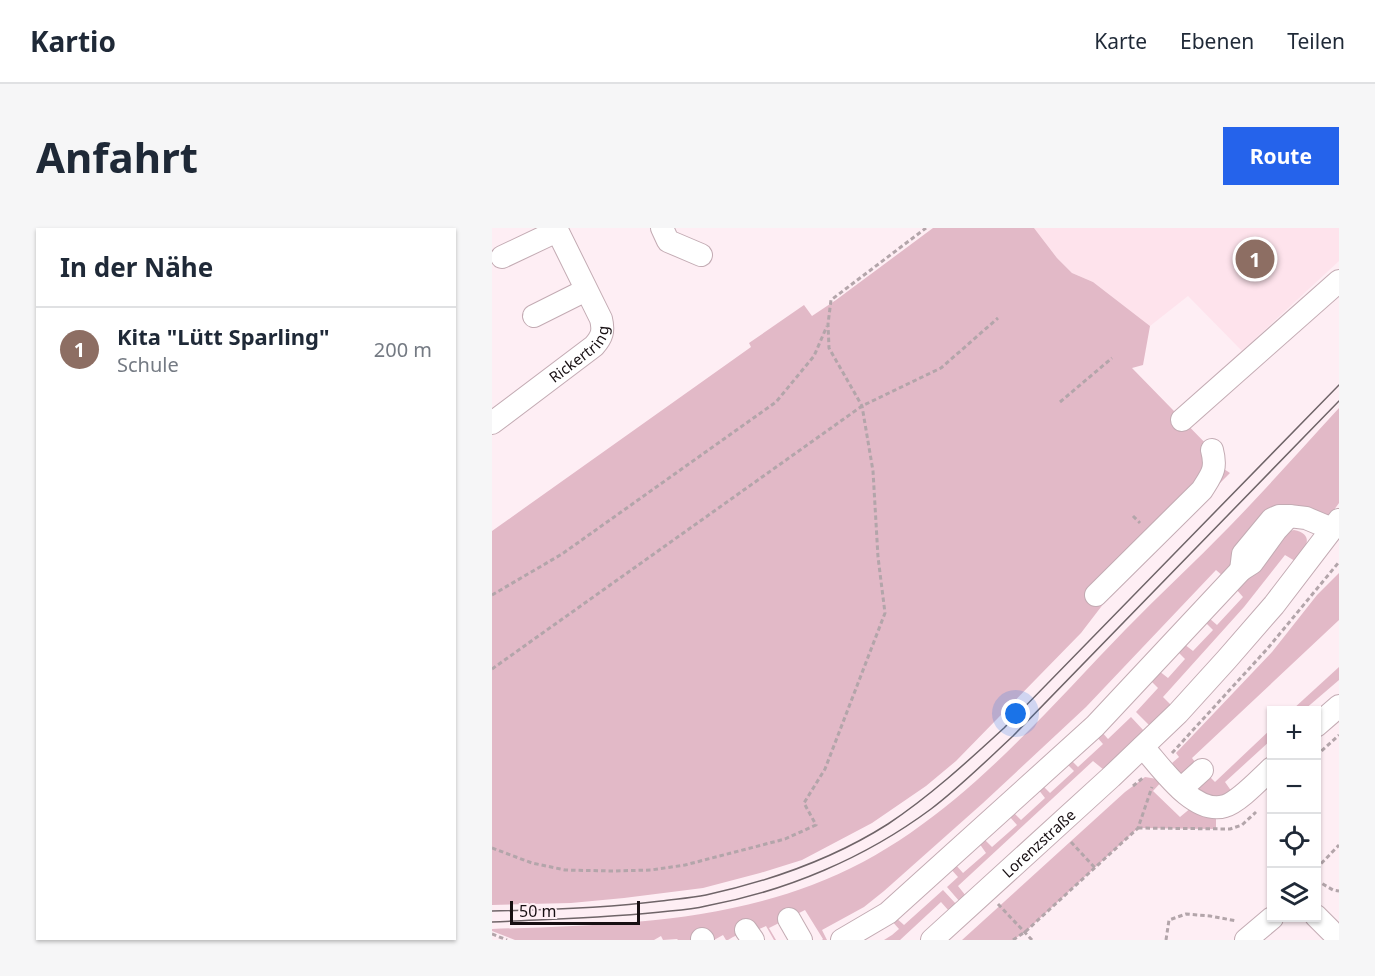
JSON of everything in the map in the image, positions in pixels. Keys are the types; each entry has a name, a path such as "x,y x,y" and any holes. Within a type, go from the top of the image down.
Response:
{"street":[{"path":"662,228 668,242 701,255"},
{"path":"502,257 556,229"},
{"name":"Rickertring","path":"492,423 594,346 601,338 603,330 601,319 556,229"},
{"path":"1182,420 1339,281"},
{"path":"534,316 586,290"},
{"path":"1096,595 1202,490 1215,463 1212,450"},
{"path":"842,940 888,913 1095,726 1241,570 1252,563 1289,516 1306,518 1334,534"},
{"name":"Lorenzstraße","path":"932,940 1143,747 1178,712 1227,659 1334,534"},
{"path":"1321,722 1339,706"},
{"path":"1143,747 1191,799 1202,805 1226,806 1267,772"},
{"path":"1181,789 1202,770"},
{"path":"789,919 801,940"},
{"path":"1245,931 1267,920"},
{"path":"1321,920 1339,939"}],"path":[{"path":"492,848 532,863 565,870 612,872 651,870 685,865 785,839 816,825 804,803 825,769 885,613 878,557 873,471 862,406 829,348 828,324 831,300 926,228"},
{"path":"492,669 862,406 941,368 998,318"},
{"path":"492,595 562,554 776,402 814,356 828,324"},
{"path":"1060,402 1112,358"},
{"path":"1013,940 1025,933 1138,828 1160,765 1268,648 1339,562"},
{"path":"1321,752 1339,735"},
{"path":"1071,842 1095,868"},
{"path":"1318,868 1339,846"},
{"path":"1321,882 1339,891"},
{"path":"986,891 1032,940"},
{"path":"1166,940 1169,920 1186,914 1210,916 1245,931"},
{"path":"492,934 507,940"}],"shaded area":[{"path":"933,228 1034,228 1072,273 1093,282 1150,326 1143,365 1132,368 1212,450 1215,463 1230,473 1114,590 1081,633 956,761 926,786 872,823 802,860 703,888 571,903 492,905 492,531 751,347 749,343 804,305 812,316"},
{"path":"1034,228 1339,228 1339,261 1242,351 1188,296 1150,326 1093,282 1072,273"},
{"path":"1339,408 1339,503 1331,514 1327,516 1290,511 1224,577 1216,570 1086,707 983,803 864,907 822,930 827,940 822,940 805,910 769,928 776,940 766,926 728,940 723,935 714,940 663,940 661,936 654,940 515,940 492,931 492,929 614,924 733,908 812,885 859,864 902,838 943,809 1019,740 1229,527"},
{"path":"1294,530 1301,532 1307,539 1302,552 1295,561 1285,555 1244,607 1163,697 1171,705 1151,727 1136,712 1158,688 1150,680 1159,671 1168,678 1185,659 1177,651 1184,644 1193,651 1213,630 1205,622 1209,618 1217,625 1243,597 1236,589 1286,532"},
{"path":"1339,573 1339,620 1192,758 1198,766 1180,774 1172,763 1179,757 1176,753 1272,652 1317,595"},
{"path":"1339,667 1339,680 1309,706 1296,706"},
{"path":"1131,717 1145,732 1104,770 1093,761 958,886 966,896 960,902 947,887 958,877 950,868 955,864 963,873 986,853 979,843 984,839 992,847 1017,825 1009,816 1013,812 1021,820 1045,798 1038,789 1042,785 1050,793 1074,771 1066,763 1070,759 1078,767 1103,744 1096,736 1101,731 1108,739"},
{"path":"1267,733 1267,744 1225,782 1232,792 1213,799 1195,790 1207,774 1215,782"},
{"path":"1145,777 1163,780 1153,791 1180,817 1192,807 1216,813 1216,829 1138,828 1025,932 1013,940 962,940 1125,792"},
{"path":"943,890 956,904 949,911 941,902 900,940 884,940 899,929 891,920 895,917 904,925"}],"tram line":[{"path":"492,911 598,907 706,895 777,876 845,848 888,824 933,790 1004,728 1339,385"},
{"path":"492,922 648,913 692,909 736,900 795,882 824,870 906,827 952,792 1013,736 1339,401"}],"place":[{"name":"Kita \"Lütt Sparling\"","path":"1255,259"}]}
